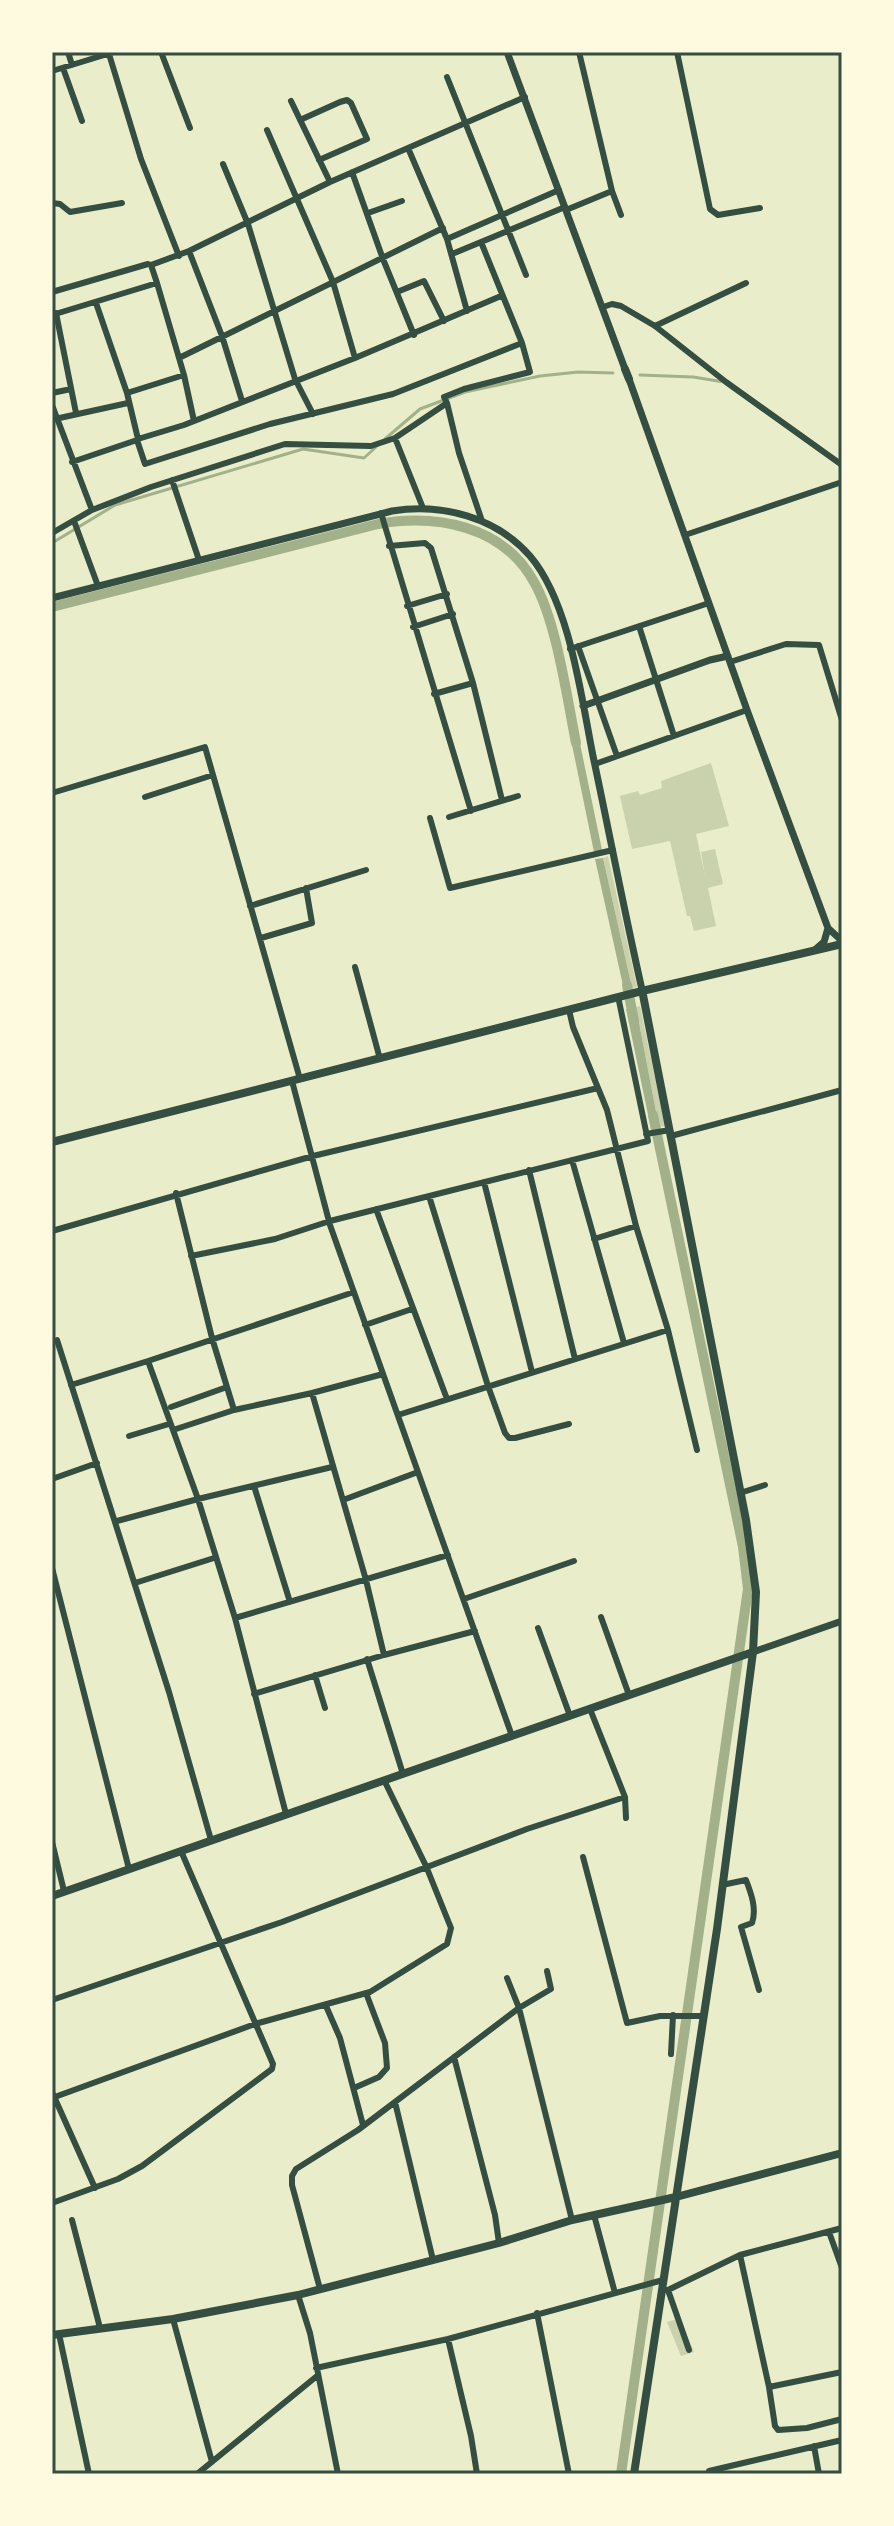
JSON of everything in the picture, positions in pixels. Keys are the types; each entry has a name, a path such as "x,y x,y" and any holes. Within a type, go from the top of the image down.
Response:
{"main road":[{"path":"625,369 629,379"},
{"path":"52,1142 816,949 827,949 842,942"},
{"path":"634,2474 665,2290 663,2280 672,2198 722,1885 753,1652 756,1592 740,1493 641,993"},
{"path":"52,1896 753,1652"},
{"path":"56,2334 173,2319 298,2295 499,2243 572,2220 672,2198 842,2153"}],"street":[{"path":"68,52 72,65"},
{"path":"161,52 190,128"},
{"path":"507,52 625,369"},
{"path":"579,52 612,191 621,215"},
{"path":"677,52 710,209 718,215 760,208"},
{"path":"52,71 112,53 141,159 179,256"},
{"path":"63,68 82,121"},
{"path":"447,77 526,275"},
{"path":"52,292 179,256 330,182 525,97"},
{"path":"300,120 340,102 347,100 351,103 367,139 319,160"},
{"path":"291,101 330,182"},
{"path":"267,130 333,282 355,358"},
{"path":"408,148 447,239 467,311"},
{"path":"223,164 248,224 295,379 313,414"},
{"path":"352,172 414,335"},
{"path":"447,239 559,190"},
{"path":"452,254 612,191"},
{"path":"368,213 402,201"},
{"path":"52,203 60,204 70,212 122,203"},
{"path":"179,358 443,228"},
{"path":"481,242 522,343 530,372 444,397 482,521"},
{"path":"189,251 222,336 242,401"},
{"path":"150,265 184,375 194,421"},
{"path":"397,292 424,281 444,321"},
{"path":"76,413 54,314 157,283"},
{"path":"655,326 746,283"},
{"path":"96,303 127,393 138,439 194,421 414,335 501,296"},
{"path":"603,307 612,304 621,306 655,326 726,382 842,465"},
{"path":"72,462 137,440 145,464 270,424 393,394 522,343"},
{"path":"127,393 184,375"},
{"path":"629,379 828,928 842,942"},
{"path":"52,393 71,389"},
{"path":"55,419 128,403"},
{"path":"52,533 75,523 92,510 175,485 287,444 366,446 395,438 447,403"},
{"path":"52,405 92,510"},
{"path":"395,438 423,508"},
{"path":"685,535 842,482"},
{"path":"175,485 199,560"},
{"path":"52,598 381,515 423,508 452,512 482,521 508,535 543,573 598,701 617,756"},
{"path":"381,515 471,811"},
{"path":"75,523 98,586"},
{"path":"389,546 427,544 453,614 502,800"},
{"path":"407,606 447,594"},
{"path":"574,647 709,603"},
{"path":"413,627 453,614"},
{"path":"639,626 674,736"},
{"path":"583,706 786,644 819,645 842,720"},
{"path":"574,647 608,851 641,993"},
{"path":"434,694 473,683"},
{"path":"595,764 747,710"},
{"path":"52,793 205,747 261,938 330,1223 512,1736"},
{"path":"145,797 213,775"},
{"path":"449,817 518,796"},
{"path":"430,818 450,888 608,851"},
{"path":"250,906 366,870"},
{"path":"261,938 312,923 306,888"},
{"path":"816,949 824,942 828,928"},
{"path":"355,967 380,1059"},
{"path":"191,1256 275,1239 376,1209 648,1141 620,999"},
{"path":"568,1012 607,1110 636,1226 668,1330 697,1450"},
{"path":"52,1231 313,1156 598,1088"},
{"path":"648,1134 668,1132 842,1090"},
{"path":"572,1160 624,1343"},
{"path":"529,1170 575,1359"},
{"path":"484,1182 532,1372"},
{"path":"176,1193 212,1338 234,1410"},
{"path":"429,1196 505,1433 509,1438 569,1424"},
{"path":"376,1209 447,1399"},
{"path":"594,1239 636,1226"},
{"path":"71,1385 354,1292"},
{"path":"365,1325 412,1309"},
{"path":"398,1415 668,1330"},
{"path":"57,1340 117,1521 211,1840"},
{"path":"148,1361 198,1499 235,1618 286,1814"},
{"path":"129,1436 383,1374"},
{"path":"171,1407 227,1387"},
{"path":"312,1393 366,1580 384,1655"},
{"path":"52,1479 97,1463"},
{"path":"117,1521 332,1467"},
{"path":"343,1500 418,1472"},
{"path":"740,1493 765,1485"},
{"path":"254,1486 290,1602"},
{"path":"235,1618 448,1555"},
{"path":"135,1583 214,1558"},
{"path":"464,1599 574,1561"},
{"path":"52,1568 129,1869"},
{"path":"601,1617 629,1695"},
{"path":"753,1652 842,1621"},
{"path":"538,1628 570,1716"},
{"path":"254,1694 367,1659 475,1631"},
{"path":"367,1659 403,1774"},
{"path":"315,1675 325,1708"},
{"path":"590,1709 625,1797 626,1818"},
{"path":"95,2188 53,2096 255,2024 366,1993 447,1944 451,1928 426,1866 384,1780"},
{"path":"52,2000 324,1907 568,1814 625,1797"},
{"path":"52,1842 64,1891"},
{"path":"52,2203 95,2188 142,2166 267,2075 273,2064 181,1851"},
{"path":"583,1857 627,2023 675,2015 703,2016"},
{"path":"722,1885 746,1880 751,1894 754,1919 741,1927 759,1990"},
{"path":"320,2289 292,2176 296,2169 395,2102 519,2008 551,1989 547,1971"},
{"path":"507,1978 519,2008 572,2220"},
{"path":"354,2088 379,2077 387,2068 385,2043 366,1993"},
{"path":"326,2006 340,2038 363,2125"},
{"path":"671,2054 675,2015"},
{"path":"454,2057 495,2215 499,2243"},
{"path":"395,2102 433,2260"},
{"path":"594,2215 615,2293"},
{"path":"72,2220 100,2328"},
{"path":"689,2350 665,2290 740,2255 842,2228"},
{"path":"829,2232 842,2268"},
{"path":"740,2255 775,2426 778,2430 807,2428 842,2419"},
{"path":"198,2474 317,2372 663,2280"},
{"path":"298,2295 310,2333 338,2474"},
{"path":"537,2313 569,2474"},
{"path":"173,2319 212,2462"},
{"path":"56,2334 89,2474"},
{"path":"448,2339 477,2474"},
{"path":"769,2387 842,2372"},
{"path":"709,2471 842,2440"},
{"path":"814,2446 819,2474"}],"shaded area":[{"path":"577,729 602,850 594,852 569,730"},
{"path":"711,763 729,826 696,834 705,876 701,852 715,849 723,884 708,888 716,926 694,931 690,916 687,916 670,841 632,849 620,796 638,791 640,795 662,788 661,781"},
{"path":"608,856 637,987 632,988 603,858"},
{"path":"603,858 632,988 624,990 595,859"},
{"path":"640,1006 665,1126 659,1127 636,1007"},
{"path":"636,1007 659,1127 651,1129 626,1009"},
{"path":"680,2318 694,2352 681,2356 667,2322"}],"waterway":[{"path":"385,439 420,409 465,392 540,376 578,372 613,373"},
{"path":"640,375 693,377 724,382"},
{"path":"52,543 115,505 303,449 364,458 376,447"},
{"path":"52,607 378,524 422,521 466,528 505,547 534,582 555,638 576,743"},
{"path":"627,985 634,1021"},
{"path":"621,2474 748,1589 743,1547 653,1115"}]}
